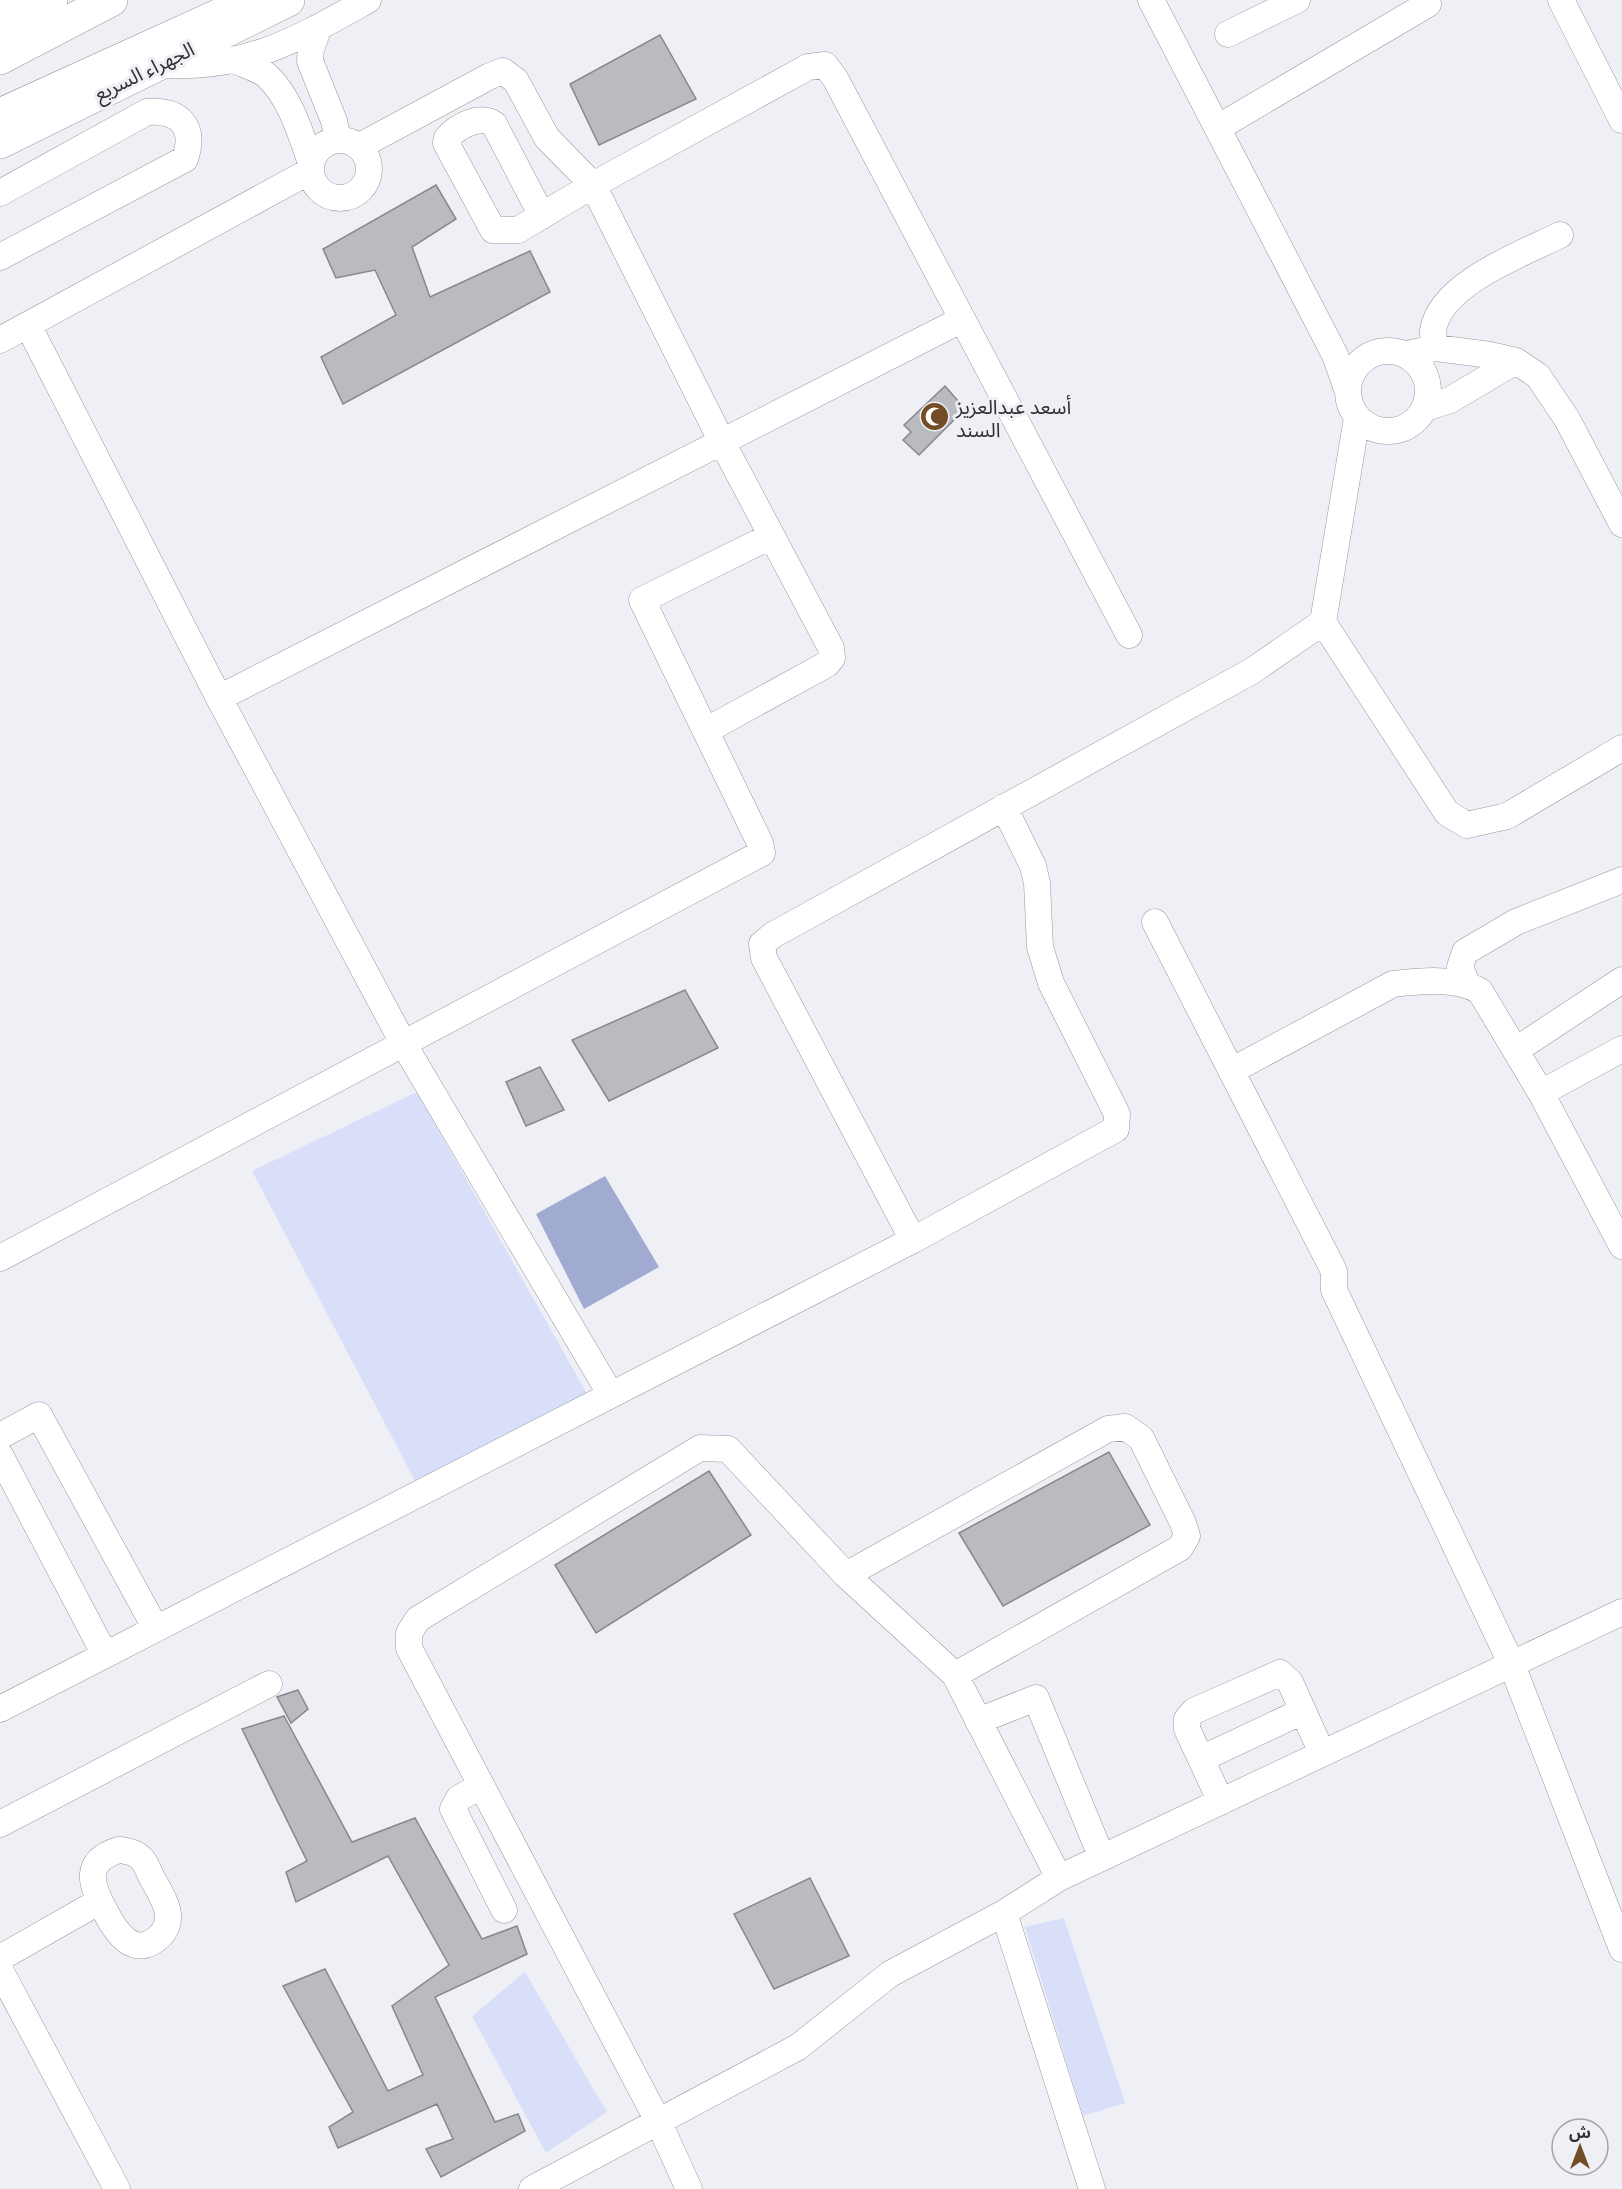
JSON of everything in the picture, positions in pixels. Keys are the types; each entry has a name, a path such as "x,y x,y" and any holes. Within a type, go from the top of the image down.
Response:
{"main road":[{"path":"0,4 7,0"},
{"path":"0,27 51,0"},
{"path":"0,58 111,0"},
{"name":"الجهراء السريع","path":"0,109 206,0"},
{"path":"0,115 252,0"},
{"name":"الجهراء السريع","path":"0,142 288,0"}],"lane":[{"path":"157,64 197,66 236,62 273,50 368,0"},
{"path":"1151,0 1219,127 1335,355 1347,389 1349,405 1357,418 1370,428 1386,432 1402,430 1415,421 1425,408 1429,393 1427,377 1418,364 1406,354"},
{"path":"1228,34 1297,0"},
{"path":"1560,0 1622,120"},
{"path":"1219,127 1428,4"},
{"path":"236,62 265,75 275,86 286,103 311,167 314,182 321,191 331,197 342,198 353,195 363,188 369,178 370,167 334,121 310,62 311,49 319,27"},
{"path":"542,216 494,124 487,119 478,119 447,138 446,142 493,230 518,230 542,216 593,185 808,67 825,65 835,78 1129,635"},
{"path":"0,340 311,167 320,147 349,143 503,71 516,81 547,138 593,185 722,442 831,648 832,658 827,664 707,730"},
{"path":"0,193 147,112 163,110 177,117 187,129 190,144 185,159 0,257"},
{"path":"513,161 547,138"},
{"path":"1436,348 1432,331 1441,309 1472,279 1560,235"},
{"path":"219,698 962,320"},
{"path":"28,325 219,698 403,1043 611,1395"},
{"path":"1335,355 1390,350 1406,354 1436,348 1516,361 1538,376 1567,419 1622,524"},
{"path":"1347,389 1355,367 1374,352"},
{"path":"1425,408 1450,400 1516,361"},
{"path":"1357,418 1323,622 1447,813 1467,825 1508,816 1622,748"},
{"path":"0,1258 762,853 760,843 707,730 642,600 771,536"},
{"path":"913,1240 764,958 762,944 773,935 1252,671 1323,622"},
{"path":"0,1709 913,1240 1116,1129 1117,1114 1051,983 1040,946 1037,883 1033,866 1004,807"},
{"path":"1467,984 1460,967 1465,952 1516,922 1622,880"},
{"path":"1155,922 1334,1271 1334,1290 1512,1665 1622,1949"},
{"path":"1516,1050 1622,980"},
{"path":"1231,1071 1393,984 1413,981 1467,984 1480,991 1516,1050 1622,1246"},
{"path":"1541,1093 1622,1049"},
{"path":"0,1436 39,1415 156,1629"},
{"path":"846,1575 1108,1429 1125,1427 1141,1438 1183,1523 1187,1536 1180,1548 955,1675"},
{"path":"689,2189 658,2123 409,1648 409,1633 418,1619 700,1448 728,1449 846,1575 955,1675 1059,1878"},
{"path":"0,1455 105,1655"},
{"path":"532,2189 798,2047 890,1974 1004,1913 1059,1878 1622,1612"},
{"path":"1221,1802 1186,1724 1194,1711 1280,1673 1288,1678 1322,1753"},
{"path":"0,1824 269,1684"},
{"path":"978,1721 1036,1698 1102,1858"},
{"path":"1201,1759 1303,1711"},
{"path":"481,1786 459,1798 453,1809 504,1910"},
{"path":"0,1958 100,1901"},
{"path":"1004,1913 1092,2189"},
{"path":"0,1970 117,2189"}],"shaded area":[{"path":"417,1092 590,1399 421,1492 252,1171"},
{"path":"605,1176 659,1267 584,1309 536,1214"},
{"path":"1064,1918 1125,2103 1083,2116 1025,1927"},
{"path":"525,1972 607,2112 546,2153 472,2016"}],"building":[{"path":"660,35 696,99 599,145 570,84"},
{"path":"436,185 456,219 412,247 430,297 530,251 550,292 343,404 321,357 396,315 375,270 336,278 323,249"},
{"name":"أسعد عبدالعزيز السند","path":"945,386 965,409 919,455 903,440 911,432 904,425"},
{"path":"685,990 718,1048 609,1101 572,1040"},
{"path":"540,1067 564,1110 526,1126 506,1082"},
{"path":"1109,1452 1150,1525 1003,1606 959,1533"},
{"path":"709,1471 751,1535 596,1633 555,1565"},
{"path":"298,1690 308,1709 291,1723 277,1697"},
{"path":"284,1716 352,1842 415,1818 482,1939 517,1926 527,1954 435,1997 495,2122 518,2114 525,2131 441,2177 426,2149 453,2139 437,2104 338,2148 329,2127 353,2112 283,1986 325,1969 388,2091 423,2075 392,2006 449,1965 388,1856 296,1902 286,1872 307,1861 242,1729"},
{"path":"810,1878 849,1956 774,1989 734,1914"}],"place":[{"name":"أسعد عبدالعزيز السند","path":"935,417"}]}
